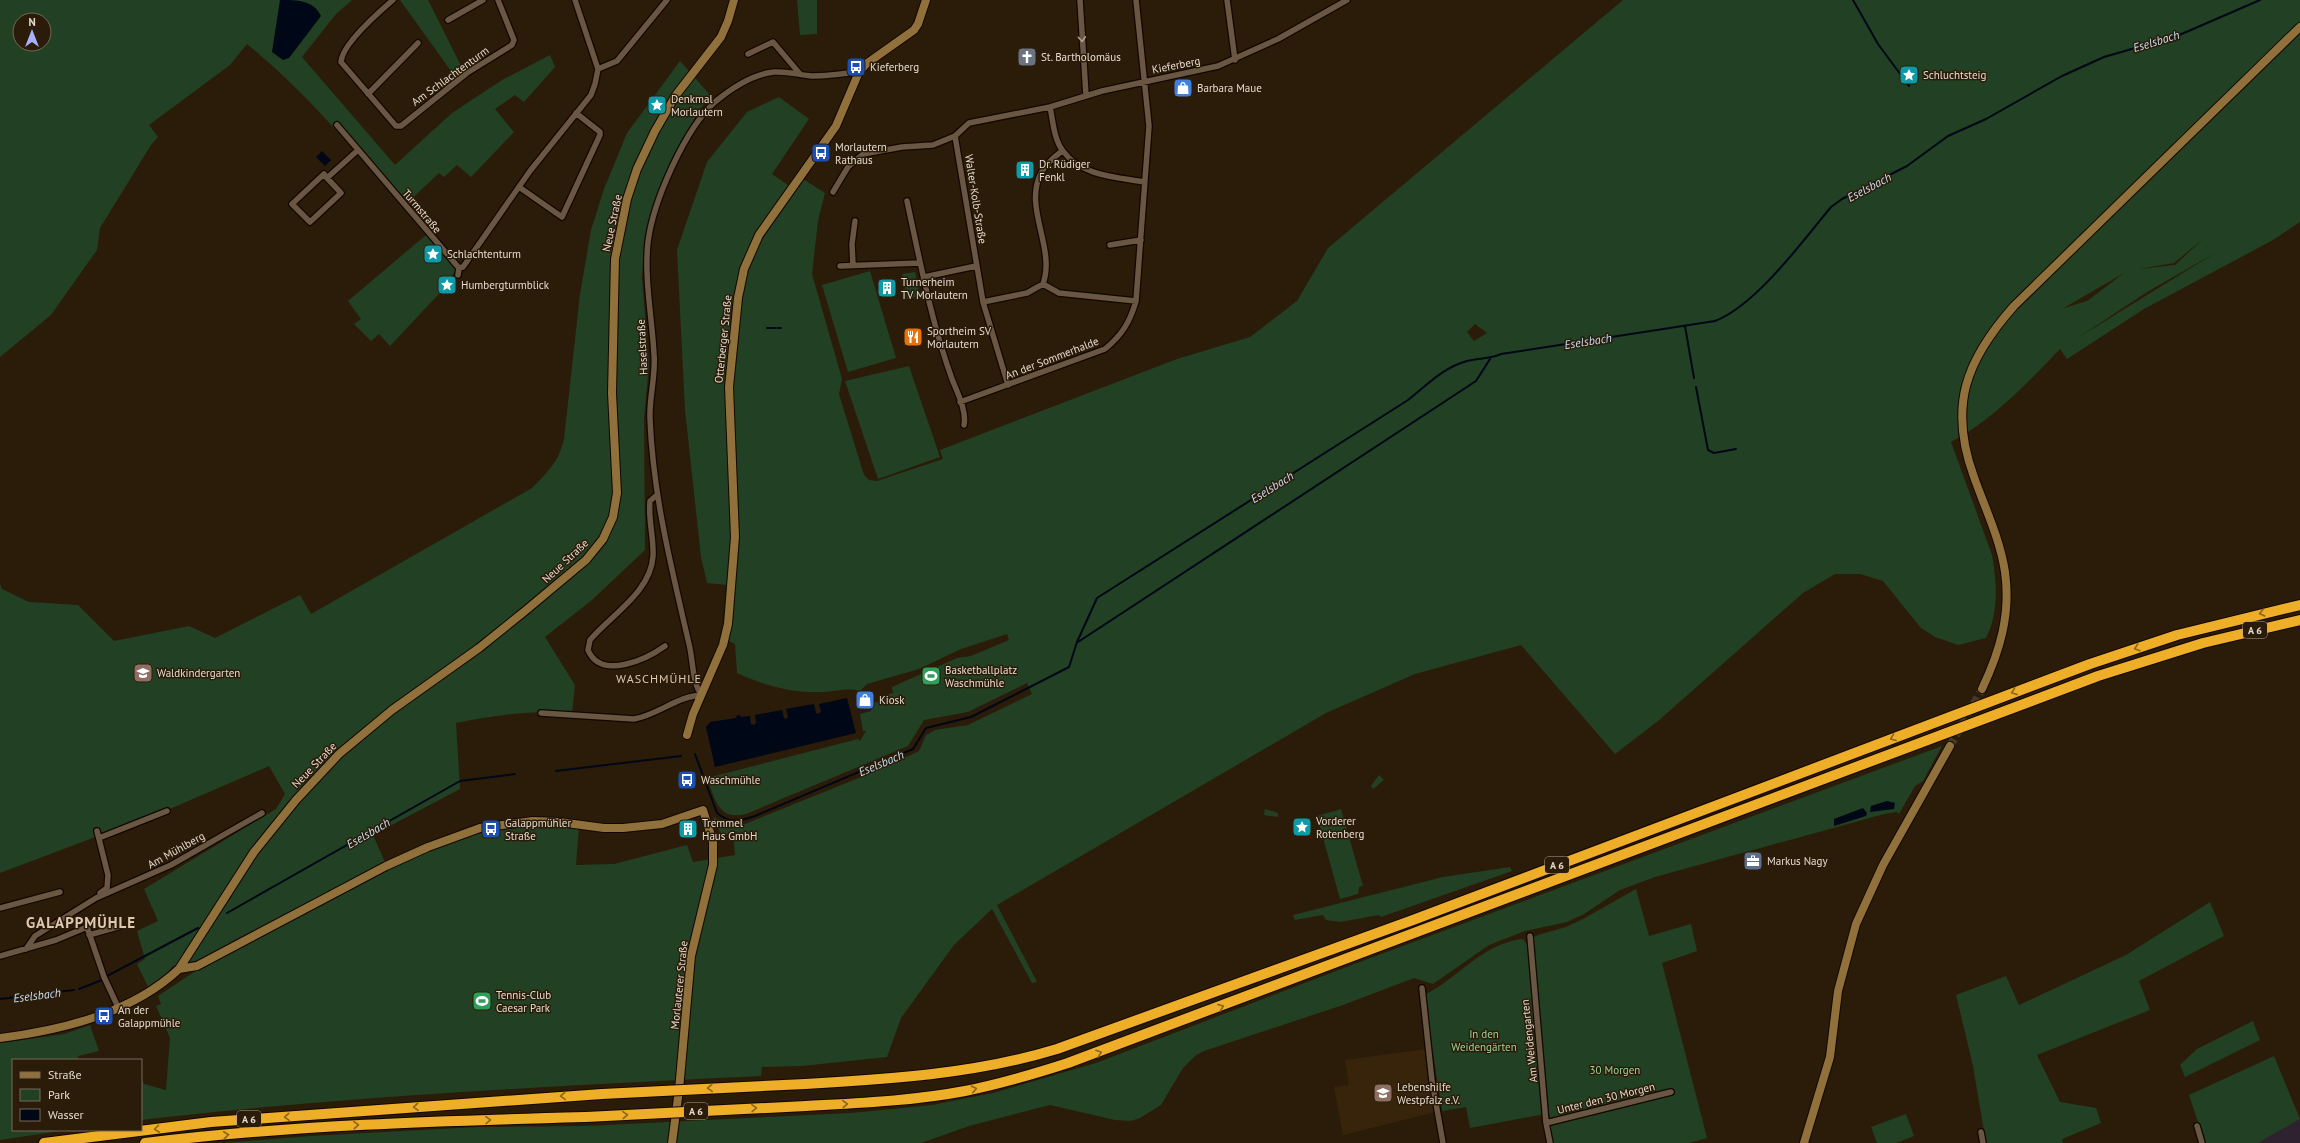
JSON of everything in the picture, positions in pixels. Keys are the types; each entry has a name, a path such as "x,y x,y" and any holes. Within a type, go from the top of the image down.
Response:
{"highway":[{"name":"A 6","path":"142,1131 211,1122 602,1094 805,1084 953,1072 1012,1062 1057,1049 1413,920 2090,664 2177,634 2300,605"},
{"name":"A 6","path":"145,1143 261,1131 369,1124 586,1116 876,1102 940,1095 984,1086 1068,1063 2098,676 2203,643 2300,620"},
{"name":"A 6","path":"44,1143 139,1131"}],"street":[{"name":"Am Schlachtenturm","path":"393,0 366,26 341,55 341,62 396,126 401,126 467,73 512,45 514,40 498,0"},
{"path":"448,20 483,0"},
{"path":"458,275 459,268 463,267 519,187 591,95 598,69 575,0"},
{"path":"598,69 617,61 667,0"},
{"name":"Neue Straße","path":"179,968 254,852 296,800 329,764 392,710 479,648 525,612 586,560 603,539 613,517 617,493 612,393 615,259 625,205 637,169 654,131 676,95 721,37 728,21 734,0"},
{"name":"Otterberger Straße","path":"687,735 723,645 728,624 735,537 729,387 742,276 749,254 760,235 836,126 859,72 874,57 914,30 918,24 926,0"},
{"path":"1080,0 1086,95"},
{"name":"An der Sommerhalde","path":"960,402 1105,349 1120,337 1131,318 1136,301 1149,126 1146,81 1136,0"},
{"path":"1227,0 1235,60"},
{"name":"Kieferberg","path":"833,192 848,167 863,154 902,147 927,147 956,136 969,123 1050,107 1086,95 1198,71 1235,60 1278,39 1346,0"},
{"path":"1982,689 1994,664 2003,634 2006,591 2002,555 1973,475 1963,435 1964,392 1972,364 1997,326 2014,306 2300,27"},
{"path":"748,54 773,42 800,74"},
{"path":"368,94 418,43"},
{"name":"Haselstraße","path":"702,695 696,688 690,645 675,586 657,495 650,418 655,365 648,253 650,231 668,175 696,125 717,101 753,77 774,72 835,75 859,72"},
{"path":"1050,107 1062,151 1075,163 1087,170 1144,182"},
{"path":"519,187 562,217 600,135 600,132 576,113"},
{"name":"Turmstraße","path":"337,125 459,268"},
{"name":"Walter-Kolb-Straße","path":"956,136 983,302 1008,385"},
{"path":"327,178 358,150"},
{"path":"983,302 1027,293 1043,284 1047,266 1036,198 1036,188 1044,168 1062,151"},
{"path":"324,174 327,178 341,193 310,222 292,204 324,174"},
{"path":"908,201 920,263 938,339 960,402 965,419 964,425"},
{"path":"853,265 852,244 854,221"},
{"path":"1110,245 1141,240"},
{"path":"840,266 920,263"},
{"path":"924,277 976,266"},
{"path":"1043,284 1059,293 1136,301"},
{"path":"657,495 650,501 649,511 653,555 651,570 646,580 636,592 590,640 588,650 596,661 604,665 614,666 642,659 665,646"},
{"path":"542,713 634,719 648,715 683,698 702,695"},
{"path":"1804,1143 1812,1112 1830,1057 1838,991 1856,924 1883,865 1950,746"},
{"name":"Morlauterer Straße","path":"179,968 197,966 393,863 428,847 480,828 518,822 540,821 623,828 662,824 703,810 713,842 714,865 691,956 680,1090 672,1143"},
{"path":"99,838 167,811"},
{"name":"Am Mühlberg","path":"26,949 35,936 96,898 165,868 262,813"},
{"name":"Am Mühlberg","path":"96,898 108,884 97,830"},
{"path":"0,908 60,892"},
{"path":"89,935 121,926"},
{"path":"0,956 26,949 87,927 104,977 118,1007"},
{"name":"Am Weidengarten","path":"1530,936 1546,1124 1550,1143"},
{"path":"0,1038 61,1028 118,1007 151,992 179,968"},
{"path":"1422,988 1432,1081 1443,1143"},
{"name":"Unter den 30 Morgen","path":"1546,1124 1671,1092"},
{"path":"2197,1126 2202,1143"},
{"path":"1981,1132 1983,1143"}],"shaded area":[{"name":"Lebenshilfe Westpfalz e.V.","path":"1426,1049 1435,1112 1343,1135 1334,1087 1349,1085 1345,1060"},
{"path":"2300,1119 2300,1143 2258,1143"}],"green space":[{"path":"0,0 352,0 336,14 302,57 395,165 452,113 502,80 550,55 555,67 524,102 515,95 495,109 514,132 471,177 457,165 444,177 439,173 403,207 329,122 269,62 247,44 230,65 149,125 158,137 151,145 100,228 97,250 51,315 0,357"},
{"path":"400,0 428,0 464,72 456,78"},
{"path":"797,0 817,0 817,34 800,35"},
{"path":"1623,0 2300,0 2300,222 2273,240 2144,309 2067,359 2060,349 2036,374 1995,412 1981,423 1951,442 1992,555 1996,597 1993,618 1986,638 1958,645 1935,637 1921,628 1883,581 1860,574 1835,574 1803,593 1658,721 1615,754 1521,645 1415,674 1326,713 997,905 1037,982 1032,983 992,909 954,945 901,1018 887,1057 802,1066 762,1067 761,1076 528,1088 373,1098 295,1104 142,1120 142,1080 144,1084 166,1090 170,1038 156,1006 161,1004 158,996 197,970 429,849 482,831 532,824 579,828 576,865 614,864 687,845 693,862 735,855 733,833 721,835 713,817 724,822 745,824 876,771 919,751 926,735 935,730 968,725 1032,694 1027,683 968,712 924,720 908,746 746,814 729,814 723,811 715,800 707,778 858,739 860,741 866,731 863,731 860,714 871,711 869,704 881,701 881,696 893,693 892,687 957,658 971,656 1009,640 1007,634 961,649 919,669 867,684 860,691 845,690 809,692 787,690 767,685 737,673 735,644 729,641 733,588 734,541 727,585 707,583 701,557 685,410 677,250 707,162 747,112 779,97 809,119 772,174 792,188 800,177 825,193 818,221 812,274 842,379 839,394 864,475 869,480 877,481 943,459 940,450 1177,359 1250,337 1297,301 1328,248","holes":["2203,239 2175,265 2139,269 2174,263","2215,253 2076,339 2147,292","2124,273 2087,301 2063,308","1475,324 1487,333 1474,341 1467,332"]},
{"path":"680,61 711,96 700,109 665,174 645,236 642,278 649,366 644,417 645,550 592,600 545,637 575,685 572,713 543,712 514,714 456,723 460,789 373,835 385,862 198,960 173,966 165,975 148,987 137,964 145,959 137,931 158,921 144,889 276,809 285,794 269,766 172,808 0,873 0,584 2,589 29,602 78,605 114,641 189,626 215,638 300,595 311,614 532,488 556,460 564,439 580,294 591,230 604,189 627,133"},
{"path":"426,235 456,270 451,277 452,280 390,346 379,334 371,341 354,324 361,319 348,301"},
{"path":"870,271 896,358 848,372 822,285"},
{"path":"915,272 920,296 907,299 902,274"},
{"path":"909,366 940,457 878,479 845,381"},
{"path":"1942,746 1923,781 1915,786 1899,814 1897,812 1884,814 1655,877 1620,890 1584,914 1567,922 1525,931 1489,945 1433,984 1414,978 1343,1005 1204,1051 1196,1055 1183,1068 1161,1105 1140,1118 1131,1121 1115,1120 1050,1105 969,1126 921,1143 222,1143 311,1136 477,1127 586,1126 851,1113 932,1105 993,1093 1096,1063 1357,963"},
{"path":"1379,775 1384,780 1373,789 1371,786"},
{"path":"1265,809 1278,813 1278,817 1264,815"},
{"path":"1341,809 1363,886 1359,887 1358,894 1340,899 1317,816"},
{"path":"1510,867 1512,871 1381,917 1379,915 1340,922 1326,920 1323,915 1295,920 1293,915 1443,877"},
{"name":"30 Morgen","path":"1636,889 1649,936 1691,924 1697,951 1662,963 1707,1138 1689,1143 1552,1143 1532,942 1534,937 1566,927 1583,919"},
{"path":"2210,902 2224,936 2139,981 2150,1010 2037,1055 2060,1102 2096,1108 2101,1123 2062,1139 2063,1143 1986,1143 1973,1066 1956,995 2006,976 2019,1005 2126,955"},
{"name":"In den Weidengärten","path":"1523,939 1529,947 1530,976 1545,1114 1470,1128 1466,1107 1442,1111 1424,995 1495,947 1508,942"},
{"path":"2253,1021 2260,1040 2185,1077 2180,1065 2197,1049"},
{"path":"90,1025 99,1051 78,1056 79,1059 12,1059 12,1131 60,1131 0,1140 0,1043 64,1034"},
{"path":"2274,1056 2300,1119 2258,1143 2205,1143 2189,1095"},
{"path":"1906,1114 1914,1136 1896,1143 1877,1143 1871,1127"}],"water":[{"path":"280,0 304,2 314,7 321,16 289,58 283,60 272,52"},
{"path":"322,151 331,160 325,166 316,157"},
{"path":"847,698 856,733 715,767 706,727 710,722 736,718 737,715 740,715 741,717 750,716 751,724 754,725 756,723 755,715 782,710 784,718 786,719 788,717 786,709 814,704 816,713 818,714 821,712 819,704"},
{"path":"1887,801 1895,803 1894,809 1870,812 1871,806"},
{"path":"1863,808 1867,813 1866,816 1834,826 1834,819"}],"waterway":[{"path":"1853,0 1878,44 1909,86"},
{"name":"Eselsbach","path":"695,754 717,813 726,819 735,820 755,816 913,749 926,728 971,717 1069,667 1077,642 1097,598 1408,400 1443,372 1467,361 1493,357 1501,354 1715,321 1746,302 1762,287 1793,254 1831,207 1842,199 1907,166 1948,136 1986,119 2062,76 2104,57 2177,36 2260,0"},
{"path":"1685,326 1694,378"},
{"path":"767,328 776,328"},
{"name":"Eselsbach","path":"1078,642 1476,381 1490,359"},
{"path":"1696,387 1708,450 1714,453 1736,449"},
{"name":"Eselsbach","path":"556,771 681,756"},
{"name":"Eselsbach","path":"227,913 460,781 515,774"},
{"name":"Eselsbach","path":"107,976 198,928"},
{"name":"Eselsbach","path":"79,989 102,980"},
{"name":"Eselsbach","path":"0,999 74,990"}],"tunnel":[{"path":"1950,746 1982,689"}],"place":[{"name":"St. Bartholomäus","path":"1027,57"},
{"name":"Kieferberg","path":"856,67"},
{"name":"Schluchtsteig","path":"1909,75"},
{"name":"Barbara Maue","path":"1183,88"},
{"name":"Denkmal Morlautern","path":"657,105"},
{"name":"Morlautern Rathaus","path":"821,153"},
{"name":"Dr. Rüdiger Fenkl","path":"1025,170"},
{"name":"Schlachtenturm","path":"433,254"},
{"name":"Humbergturmblick","path":"447,285"},
{"name":"Turnerheim TV Morlautern","path":"887,288"},
{"name":"Sportheim SV Morlautern","path":"913,337"},
{"name":"Waldkindergarten","path":"143,673"},
{"name":"Basketballplatz Waschmühle","path":"931,676"},
{"name":"Kiosk","path":"865,700"},
{"name":"Waschmühle","path":"687,780"},
{"name":"Vorderer Rotenberg","path":"1302,827"},
{"name":"Galappmühler Straße","path":"491,829"},
{"name":"Tremmel Haus GmbH","path":"688,829"},
{"name":"Markus Nagy","path":"1753,861"},
{"name":"Tennis-Club Caesar Park","path":"482,1001"},
{"name":"An der Galappmühle","path":"104,1016"},
{"name":"Lebenshilfe Westpfalz e.V.","path":"1383,1093"}],"district":[{"name":"WASCHMÜHLE","path":"659,678"},
{"name":"GALAPPMÜHLE","path":"81,922"}]}
